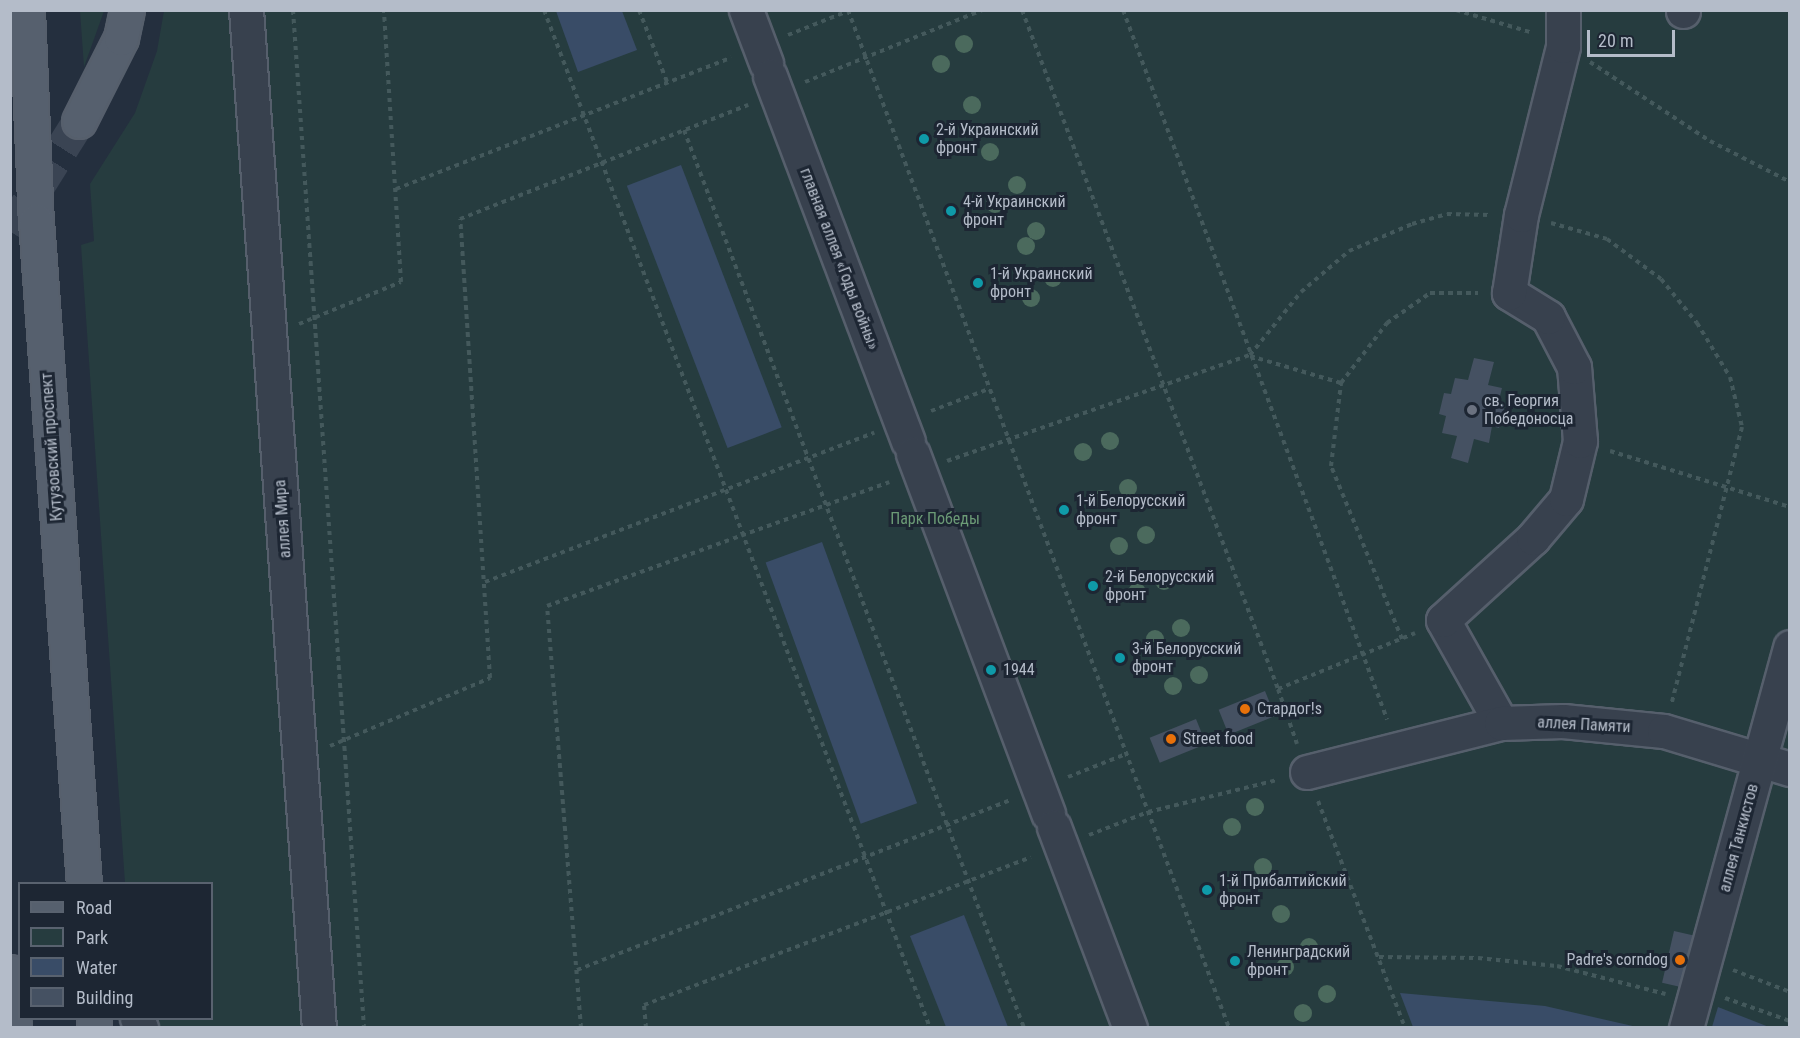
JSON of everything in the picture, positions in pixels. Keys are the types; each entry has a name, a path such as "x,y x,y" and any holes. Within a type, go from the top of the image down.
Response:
{"main road":[{"name":"Кутузовский проспект","path":"27,10 36,233 84,882"},
{"path":"79,121 121,38 127,10"},
{"path":"10,972 14,1028"}],"street":[{"name":"аллея Мира","path":"246,10 319,1028"},
{"name":"главная аллея «Годы войны»","path":"746,10 1130,1028"},
{"path":"1500,723 1443,620 1533,538 1566,499 1580,441 1574,367 1548,317 1509,293 1521,215 1563,46 1563,10"},
{"name":"аллея Танкистов","path":"1696,994 1775,764 1790,647"},
{"name":"аллея Памяти","path":"1307,772 1500,723 1563,721 1664,731 1775,764"}],"path":[{"path":"293,10 341,740 364,1028"},
{"path":"270,335 401,282 384,10"},
{"path":"544,10 930,1028"},
{"path":"396,189 667,82 639,10"},
{"path":"848,10 1229,1028"},
{"path":"301,758 490,678 460,219 684,130 771,77 865,58 982,10"},
{"path":"1022,10 1405,1028"},
{"path":"1123,10 1397,748"},
{"path":"1456,10 1563,46 1710,141 1790,182"},
{"path":"684,130 1024,1028"},
{"path":"1402,639 1332,466 1341,383 1387,323 1430,293 1509,293"},
{"path":"484,582 809,458 1008,439 1162,382 1250,355 1341,383"},
{"path":"581,1028 547,606 826,505 911,447 989,389"},
{"path":"1580,441 1790,507"},
{"path":"1278,689 1443,620"},
{"path":"646,1028 644,1005 969,882 1051,819 1126,754"},
{"path":"577,970 948,826 1148,812 1307,772"},
{"path":"1379,957 1478,958 1557,966 1696,994 1790,1021"},
{"path":"1696,994 1790,992"}],"green space":[{"path":"80,11 104,11 84,67"},
{"name":"Парк Победы","path":"164,11 1789,11 1789,1027 135,1027 134,1020 213,1020 213,882 125,882 81,245 94,241 90,184 135,113 157,51"}],"water":[{"path":"556,11 622,11 637,50 578,72"},
{"path":"681,165 782,427 728,448 627,186"},
{"path":"822,542 917,803 861,824 766,563"},
{"path":"964,915 1008,1027 946,1027 910,936"},
{"path":"1400,993 1545,1006 1637,1027 1413,1027"},
{"path":"1718,1007 1769,1027 1712,1027"}],"building":[{"name":"св. Георгия Победоносца","path":"1474,358 1494,362 1488,385 1502,388 1498,404 1505,405 1499,428 1492,426 1489,443 1474,439 1468,463 1451,458 1457,436 1442,433 1446,416 1439,414 1444,393 1451,394 1455,378 1468,380"},
{"path":"1265,691 1275,716 1229,735 1219,710"},
{"path":"1196,719 1206,744 1160,763 1150,738"},
{"name":"Padre's corndog","path":"1674,931 1700,937 1688,989 1662,983"}],"tunnel":[{"path":"10,231 79,121"}],"place":[{"name":"2-й Украинский фронт","path":"924,139"},
{"name":"4-й Украинский фронт","path":"951,211"},
{"name":"1-й Украинский фронт","path":"978,283"},
{"name":"св. Георгия Победоносца","path":"1472,410"},
{"name":"1-й Белорусский фронт","path":"1064,510"},
{"name":"2-й Белорусский фронт","path":"1093,586"},
{"name":"3-й Белорусский фронт","path":"1120,658"},
{"name":"1944","path":"991,670"},
{"name":"Стардог!s","path":"1245,709"},
{"name":"Street food","path":"1171,739"},
{"name":"1-й Прибалтийский фронт","path":"1207,890"},
{"name":"Padre's corndog","path":"1680,960"},
{"name":"Ленинградский фронт","path":"1235,961"}]}
